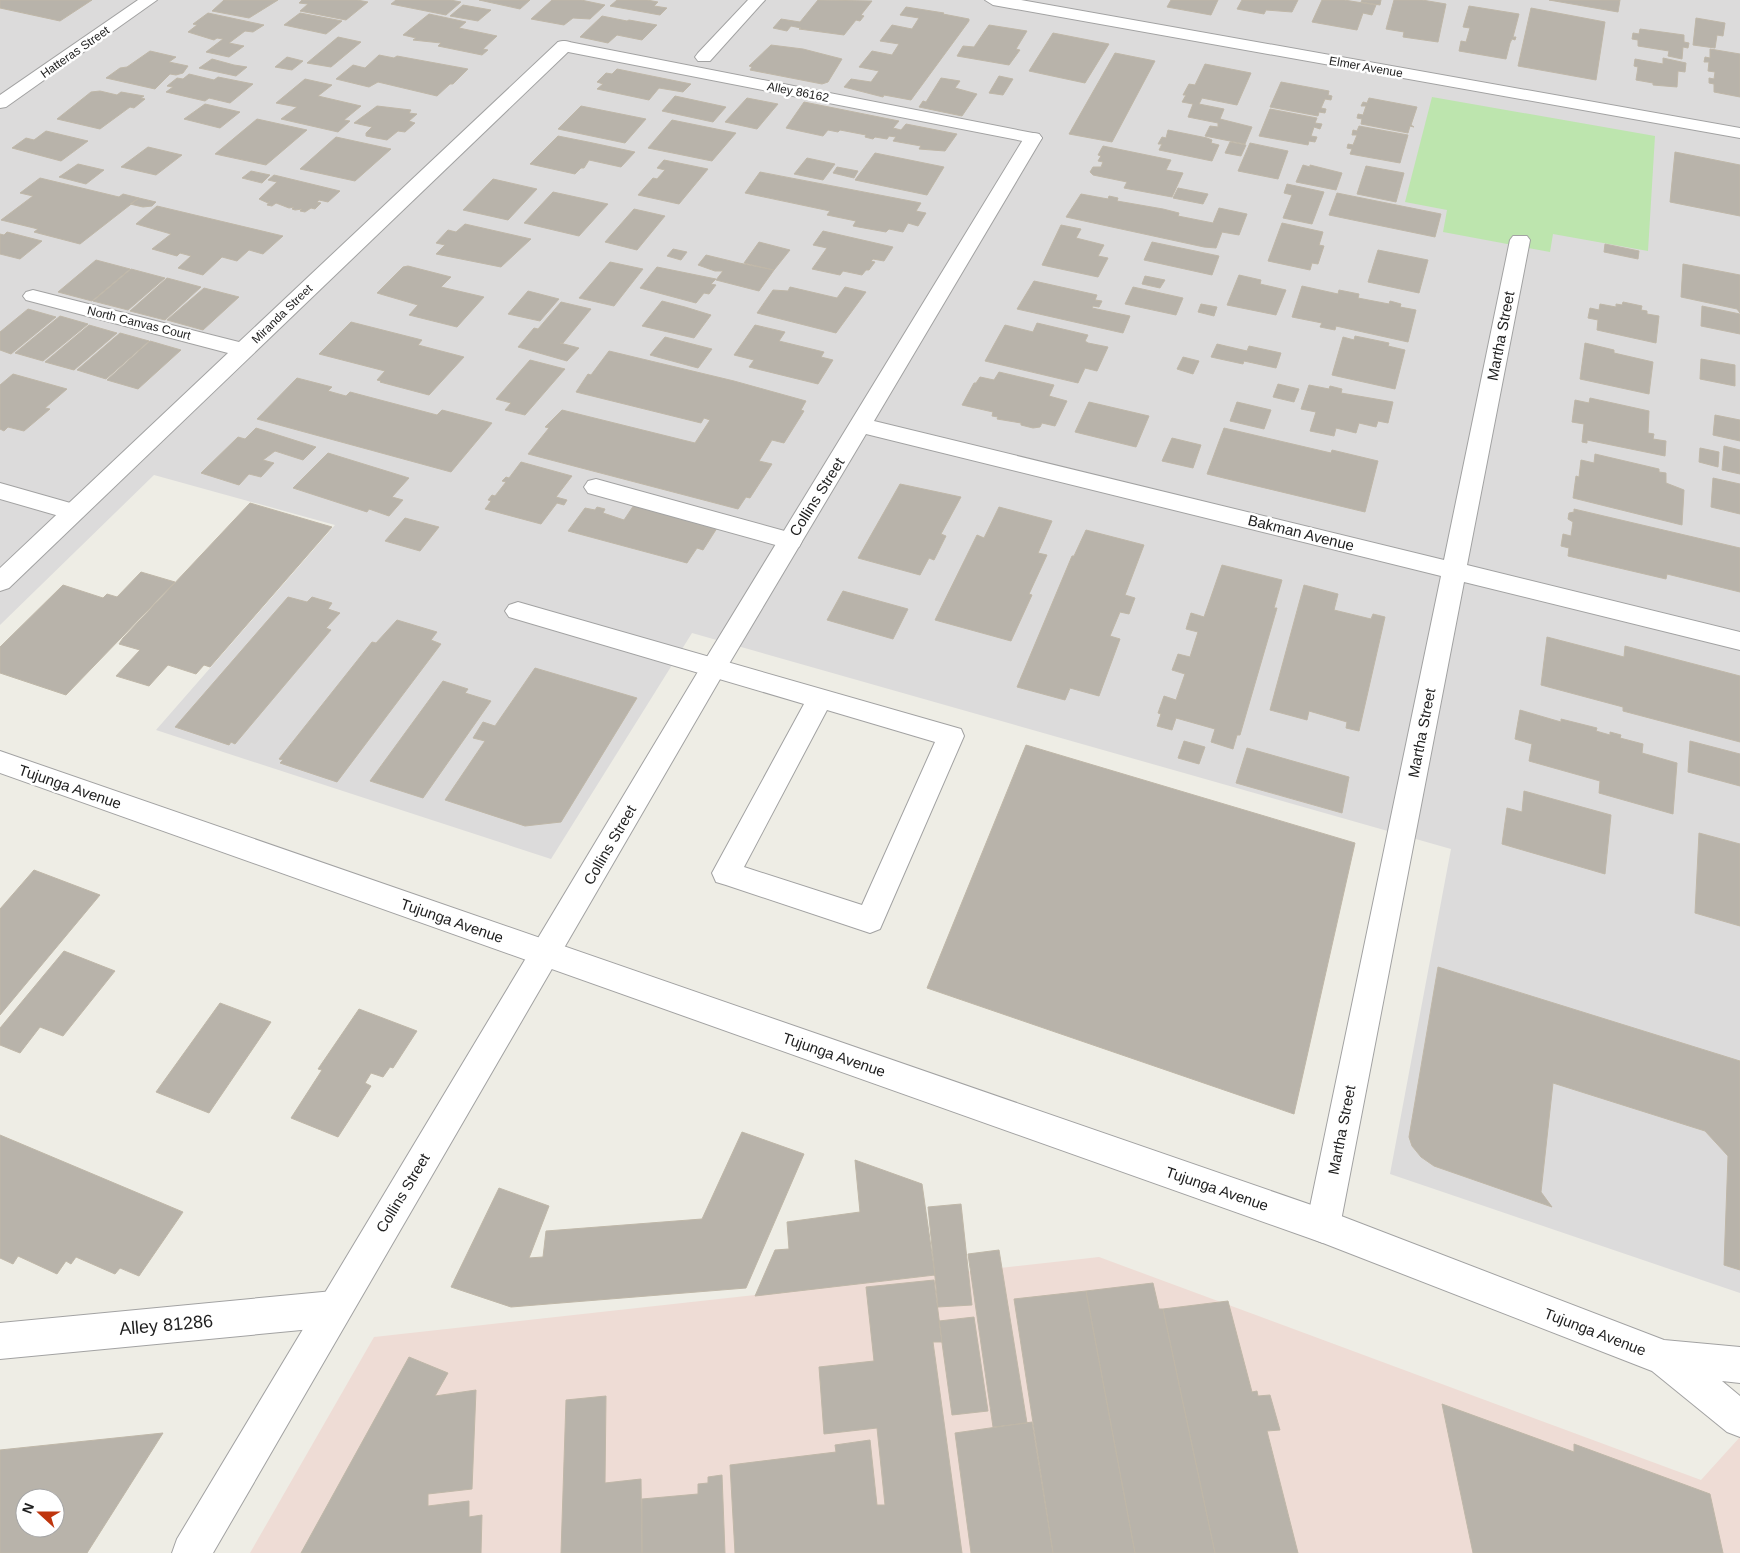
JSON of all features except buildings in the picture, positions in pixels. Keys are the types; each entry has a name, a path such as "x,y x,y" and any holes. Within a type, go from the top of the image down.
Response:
{"street":[{"name":"Hatteras Street","path":"0,103 150,0"},
{"path":"704,56 756,0"},
{"name":"Elmer Avenue","path":"993,0 1740,133"},
{"name":"Alley 86162","path":"564,46 1033,138"},
{"name":"Miranda Street","path":"0,582 564,46"},
{"name":"Collins Street","path":"191,1553 333,1309 547,954 714,667 1033,138"},
{"name":"Martha Street","path":"1323,1226 1520,240"},
{"name":"North Canvas Court","path":"33,296 244,350"},
{"name":"Bakman Avenue","path":"861,425 1740,641"},
{"path":"596,487 790,541"},
{"path":"0,492 73,512"},
{"path":"518,611 714,667 951,736 870,920 726,873 820,698"},
{"name":"Tujunga Avenue","path":"0,762 1323,1226 1664,1358 1740,1365"},
{"name":"Alley 81286","path":"0,1341 333,1309"},
{"name":"Tujunga Avenue","path":"1664,1358 1740,1419"}],"shaded area":[{"path":"0,0 1740,0 1740,1293 1390,1174 1451,849 692,633 551,859 156,730 335,525 154,475 0,625"},
{"path":"1099,1257 1701,1480 1740,1437 1740,1553 250,1553 374,1337"}],"green space":[{"path":"1432,97 1655,136 1648,251 1553,234 1550,252 1443,232 1447,210 1405,202"}]}
